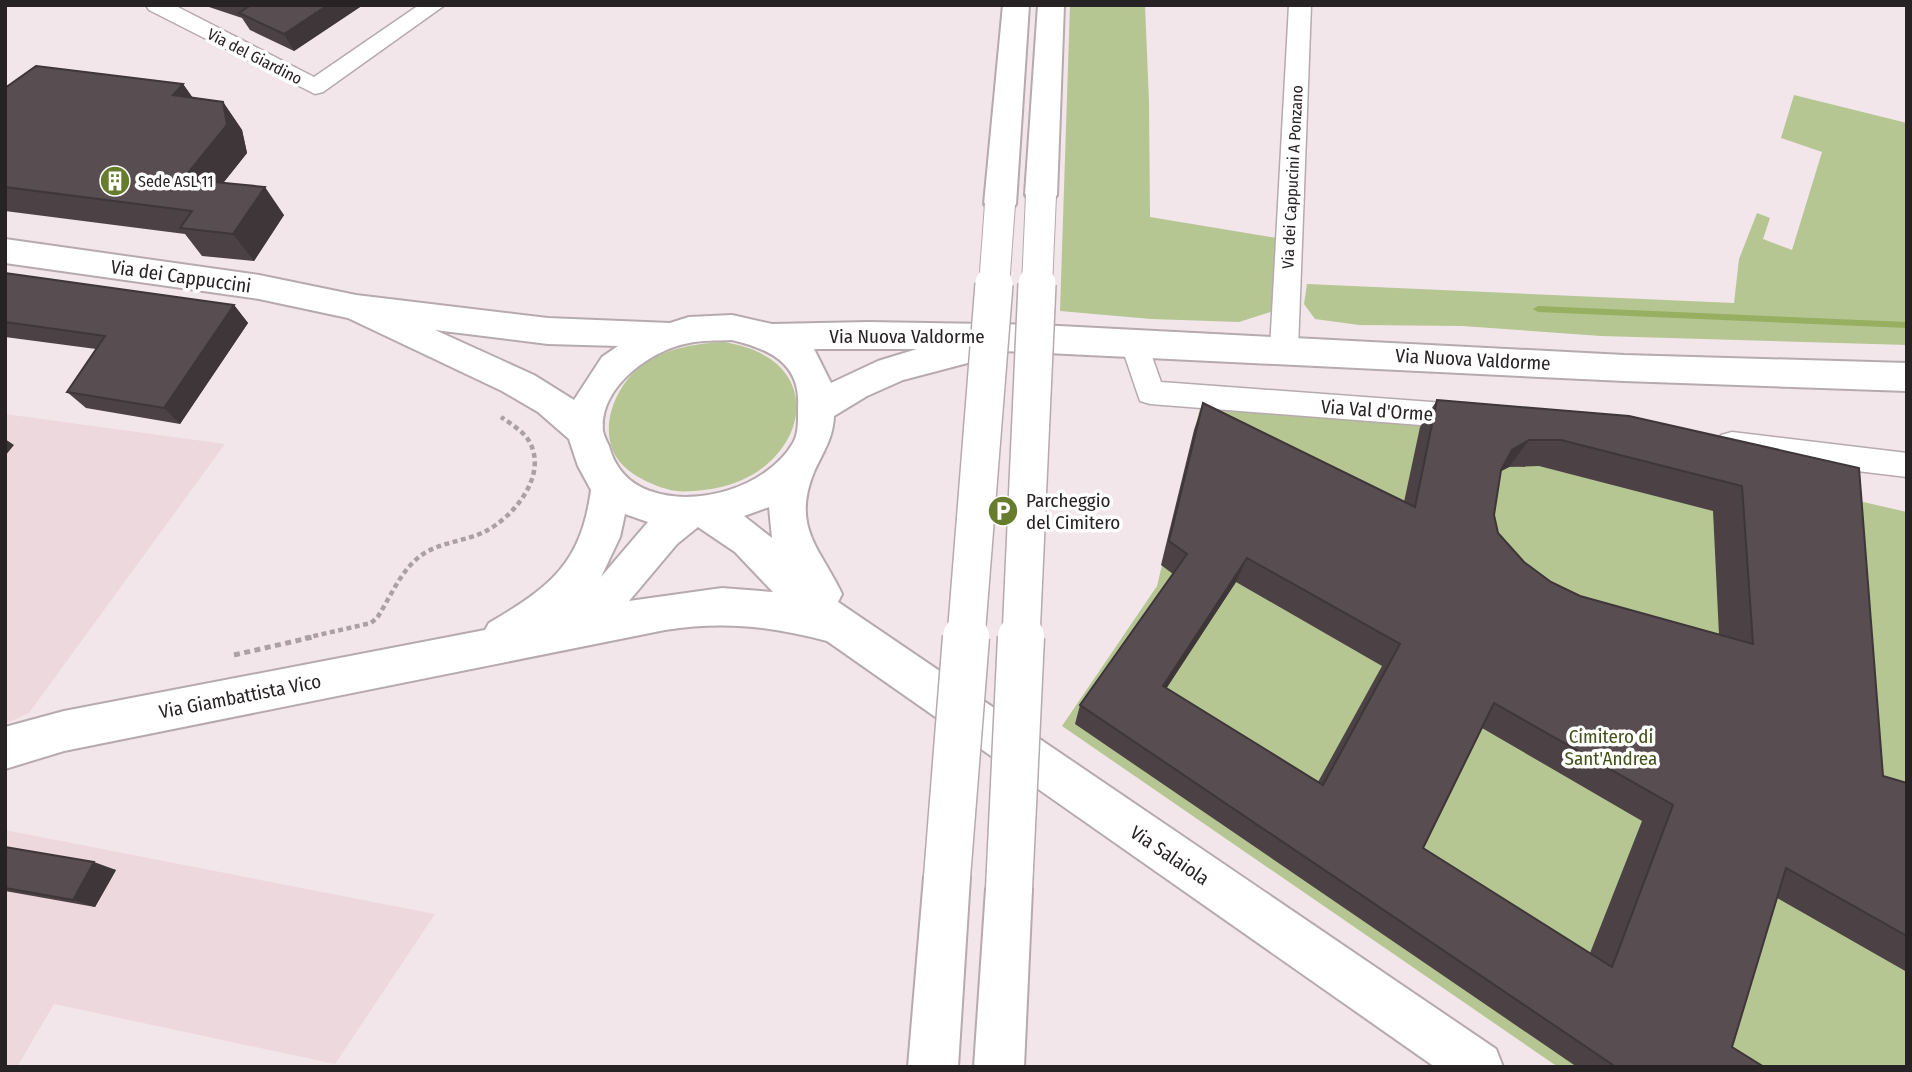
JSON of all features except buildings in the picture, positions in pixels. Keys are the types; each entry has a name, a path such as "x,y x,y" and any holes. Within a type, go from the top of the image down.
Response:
{"main road":[{"path":"933,1067 1016,5"},
{"path":"999,1067 1051,5"},
{"name":"Via dei Cappuccini","path":"5,251 260,287 356,307 548,331 667,334"},
{"name":"Via dei Cappuccini","path":"356,307 528,388 585,432"},
{"name":"Via dei Cappuccini","path":"728,326 774,337 793,350 808,366 817,386 820,407 815,436 799,463 780,481 758,496 732,506 696,512 650,506 632,500 610,485 592,461 585,432 590,401 608,373 635,350 667,334 688,328 728,326"},
{"name":"Via Nuova Valdorme","path":"774,337 868,335 1040,338 1623,368 1907,377"},
{"name":"Via Nuova Valdorme","path":"820,407 851,386 888,370 942,355 1040,338"},
{"name":"Via Salaiola","path":"799,463 787,492 786,513 800,562 851,633"},
{"name":"Via Giambattista Vico","path":"476,651 526,624 586,572 609,508 610,485"},
{"name":"Via Salaiola","path":"696,512 749,540 811,606 1478,1067"},
{"name":"Via Giambattista Vico","path":"5,748 64,731 552,636 598,609 663,532 696,512"},
{"path":"552,636 690,609 724,606 789,612 851,633"}],"street":[{"name":"Via del Giardino","path":"157,5 315,87 433,5"},
{"name":"Via dei Cappucini A Ponzano","path":"1283,349 1300,5"},
{"name":"Via Val d'Orme","path":"1134,342 1150,393 1502,419"},
{"path":"1704,440 1907,465"}],"path":[{"path":"229,656 371,623 420,556 434,548 471,537 504,519 519,503 535,469 531,443 520,430 491,409"}],"shaded area":[{"path":"5,414 225,444 29,713 5,724"},
{"path":"5,830 435,914 335,1064 54,1004 17,1067 5,1067"}],"green space":[{"path":"1070,5 1145,5 1150,217 1289,240 1277,310 1239,322 1151,319 1060,311"},
{"path":"1794,95 1907,123 1907,345 1601,336 1462,326 1359,325 1315,319 1304,304 1307,284 1734,303 1739,259 1757,213 1770,218 1763,239 1792,250 1822,152 1781,138"},
{"path":"723,342 760,353 784,371 795,394 795,419 785,443 766,465 739,481 704,490 671,490 632,473 617,458 609,429 616,398 624,384 635,371 665,353 693,345"},
{"name":"Cimitero di Sant'Andrea","path":"1201,403 1574,436 1907,512 1907,1067 1558,1067 1062,726 1157,586"}],"waterway":[{"path":"1538,309 1907,325"}],"place":[{"name":"Sede ASL 11","path":"115,181"},
{"name":"Parcheggio del Cimitero","path":"1003,511"}]}
